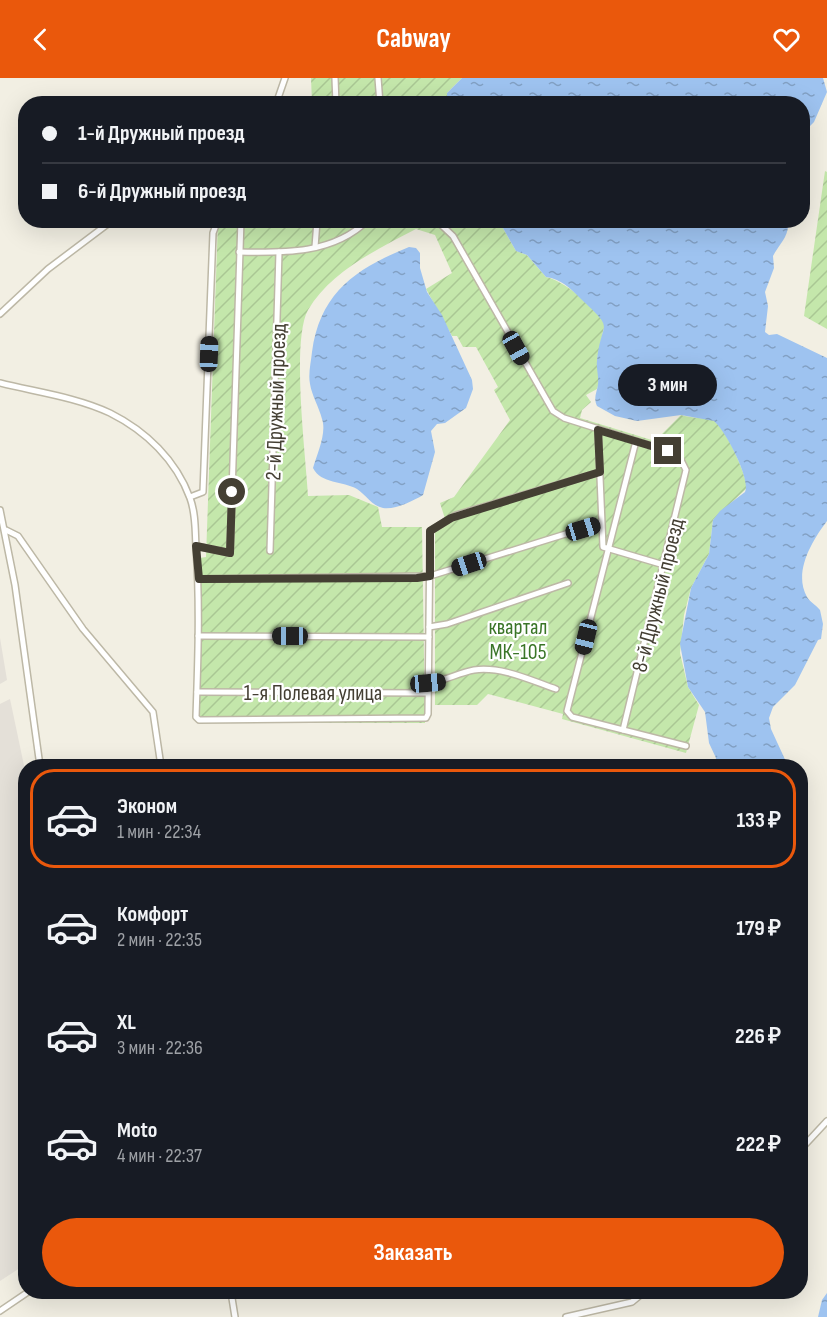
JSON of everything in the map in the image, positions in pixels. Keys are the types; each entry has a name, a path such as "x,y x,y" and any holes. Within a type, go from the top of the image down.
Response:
{"street":[{"path":"279,96 285,78"},
{"path":"334,78 335,96"},
{"path":"378,78 379,96"},
{"path":"0,314 41,275 103,228"},
{"path":"190,497 203,492 215,228"},
{"path":"196,546 230,553 240,228"},
{"path":"315,247 316,228"},
{"path":"239,252 279,252 330,246 357,228"},
{"path":"444,228 453,236 549,406 559,415 636,441 567,711 572,717 686,746"},
{"name":"2-й Дружный проезд","path":"270,551 279,252"},
{"path":"0,383 91,406 119,418 159,448 179,476 190,497 199,579 196,717 199,720 423,719 428,714 430,531 456,515 600,472"},
{"path":"598,430 602,544 608,551 664,565"},
{"name":"8-й Дружный проезд","path":"623,730 686,477 681,460 668,451 636,441"},
{"path":"0,510 6,530 39,759"},
{"path":"199,579 430,576 601,523"},
{"path":"6,530 18,536 83,629 153,712 160,759"},
{"path":"429,627 447,624 568,583"},
{"path":"198,636 429,637"},
{"path":"428,683 448,680 472,670 493,670 556,689"},
{"name":"1-я Полевая улица","path":"197,692 428,693"},
{"path":"808,1141 827,1121"},
{"path":"0,1311 18,1299"},
{"path":"232,1299 235,1317"},
{"path":"566,1317 632,1302 636,1299"}],"shaded area":[{"path":"0,638 7,680 0,684"},
{"path":"10,699 23,759 18,759 18,1269 0,1281 0,704"}],"green space":[{"path":"311,78 462,78 447,93 447,96 312,96"},
{"path":"825,171 827,172 827,329 804,316"},
{"name":"квартал МК-105","path":"218,228 503,228 516,251 527,255 546,277 561,283 578,295 595,310 605,323 597,359 599,382 597,389 586,395 591,402 582,410 580,418 655,441 681,415 714,421 724,432 735,452 747,488 713,520 709,554 691,588 684,615 680,653 688,687 699,705 686,753 562,719 563,714 488,694 477,705 435,705 435,531 447,525 440,503 454,497 510,420 494,390 498,387 476,347 463,347 457,336 452,336 426,289 452,273 435,235 416,229 356,262 318,296 308,310 303,325 300,372 308,496 349,495 378,507 382,527 422,527 425,723 198,723 194,718 196,581 199,577 200,558 206,557"}],"water":[{"path":"462,78 823,78 827,92 810,126 810,96 447,96 447,93"},
{"path":"503,228 788,228 773,256 774,268 765,292 768,306 765,332 769,335 777,334 827,358 827,521 810,547 802,577 807,597 820,610 823,624 821,639 818,640 795,685 773,707 769,718 771,729 785,759 716,759 709,743 705,712 688,687 680,644 691,588 709,554 713,520 720,511 745,492 746,486 741,466 730,444 714,421 681,415 637,421 615,416 597,406 595,397 598,381 597,364 603,322 569,287 546,277 527,255 516,251"},
{"path":"409,247 416,248 420,253 420,268 427,292 442,315 472,380 473,389 466,408 445,423 437,424 431,431 435,452 423,495 398,506 383,508 372,503 351,486 321,477 313,468 321,444 323,425 309,380 310,368 316,331 332,298 344,285 373,264"},
{"path":"827,1293 827,1317 818,1317 822,1300"}],"route":[{"path":"232,492 230,553 196,546 199,579 417,578 430,576 430,531 456,515 600,472 598,430 668,451"}]}
